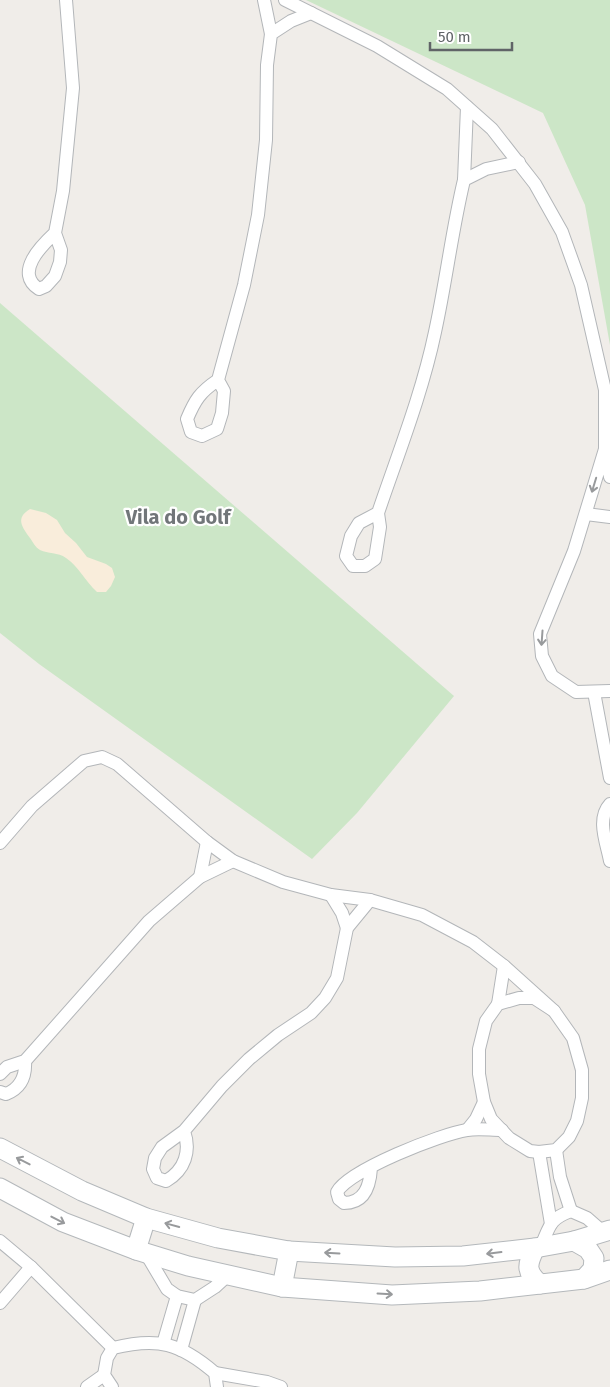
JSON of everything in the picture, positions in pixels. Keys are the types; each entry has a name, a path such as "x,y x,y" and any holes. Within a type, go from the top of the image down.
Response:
{"main road":[{"path":"0,1148 82,1191 146,1218 218,1238 290,1251 395,1257 463,1256 574,1241 606,1231"},
{"path":"0,1188 63,1222 140,1251 188,1266 282,1287 392,1295 480,1291 584,1279 610,1270"},
{"path":"140,1251 146,1218"},
{"path":"574,1241 588,1249 594,1258 592,1269 584,1279"},
{"path":"538,1247 530,1257 528,1268 532,1278 540,1284"},
{"path":"282,1287 290,1251"}],"street":[{"path":"55,233 63,191 73,88 66,0"},
{"path":"218,380 244,285 258,215 266,140 267,65 272,34 264,0"},
{"path":"285,0 377,46 447,89 492,129 535,184 562,232 581,285 605,390 605,449 610,477"},
{"path":"272,34 291,21 311,13"},
{"path":"378,513 422,382 435,332 454,221 464,180 467,107"},
{"path":"464,180 486,169 519,162"},
{"path":"605,449 574,552 540,634 542,656 552,676 576,692 610,692"},
{"path":"586,514 610,516"},
{"path":"594,692 610,778"},
{"path":"0,843 32,806 84,761 102,757 118,764 207,842 233,861 283,882 331,895 370,900 422,915 473,942 504,966 554,1011 573,1038 582,1070 582,1098 577,1121 569,1138 556,1150 530,1151 510,1138 491,1118 484,1102 479,1074 479,1050 486,1021 498,1004 504,966"},
{"path":"610,804 604,812 602,821 610,861"},
{"path":"200,877 207,842"},
{"path":"0,1074 7,1067 25,1061 149,921 200,877 233,861"},
{"path":"331,895 342,913 347,928"},
{"path":"184,1131 222,1086 249,1059 278,1035 311,1013 325,998 337,978 347,928 370,900"},
{"path":"498,1004 519,998 534,998 554,1011"},
{"path":"0,1092 6,1094 13,1091 22,1081 26,1071 25,1061"},
{"path":"468,1129 476,1119 484,1102"},
{"path":"371,1168 410,1148 468,1129 502,1130"},
{"path":"556,1150 560,1177 571,1211"},
{"path":"538,1152 551,1224"},
{"path":"538,1247 557,1216 571,1211 587,1218 606,1231"},
{"path":"0,1241 31,1267 113,1348"},
{"path":"140,1251 164,1284 177,1296 195,1300"},
{"path":"0,1303 31,1267"},
{"path":"181,1350 195,1300 215,1288 228,1275"},
{"path":"163,1344 177,1296"},
{"path":"112,1387 104,1375 107,1358 113,1348 136,1342 163,1344 181,1350 200,1360 215,1373 267,1382 280,1387"},
{"path":"215,1373 217,1387"},
{"path":"87,1387 104,1375"}],"green space":[{"path":"306,0 610,0 610,345 585,205 543,113"},
{"path":"0,303 454,696 357,813 312,859 39,664 0,633"}],"sand":[{"path":"30,509 46,513 57,520 65,533 87,557 112,568 115,577 106,592 97,592 66,558 40,550 37,547 21,523 25,512"}],"district":[{"name":"Vila do Golf","path":"178,517"}]}
